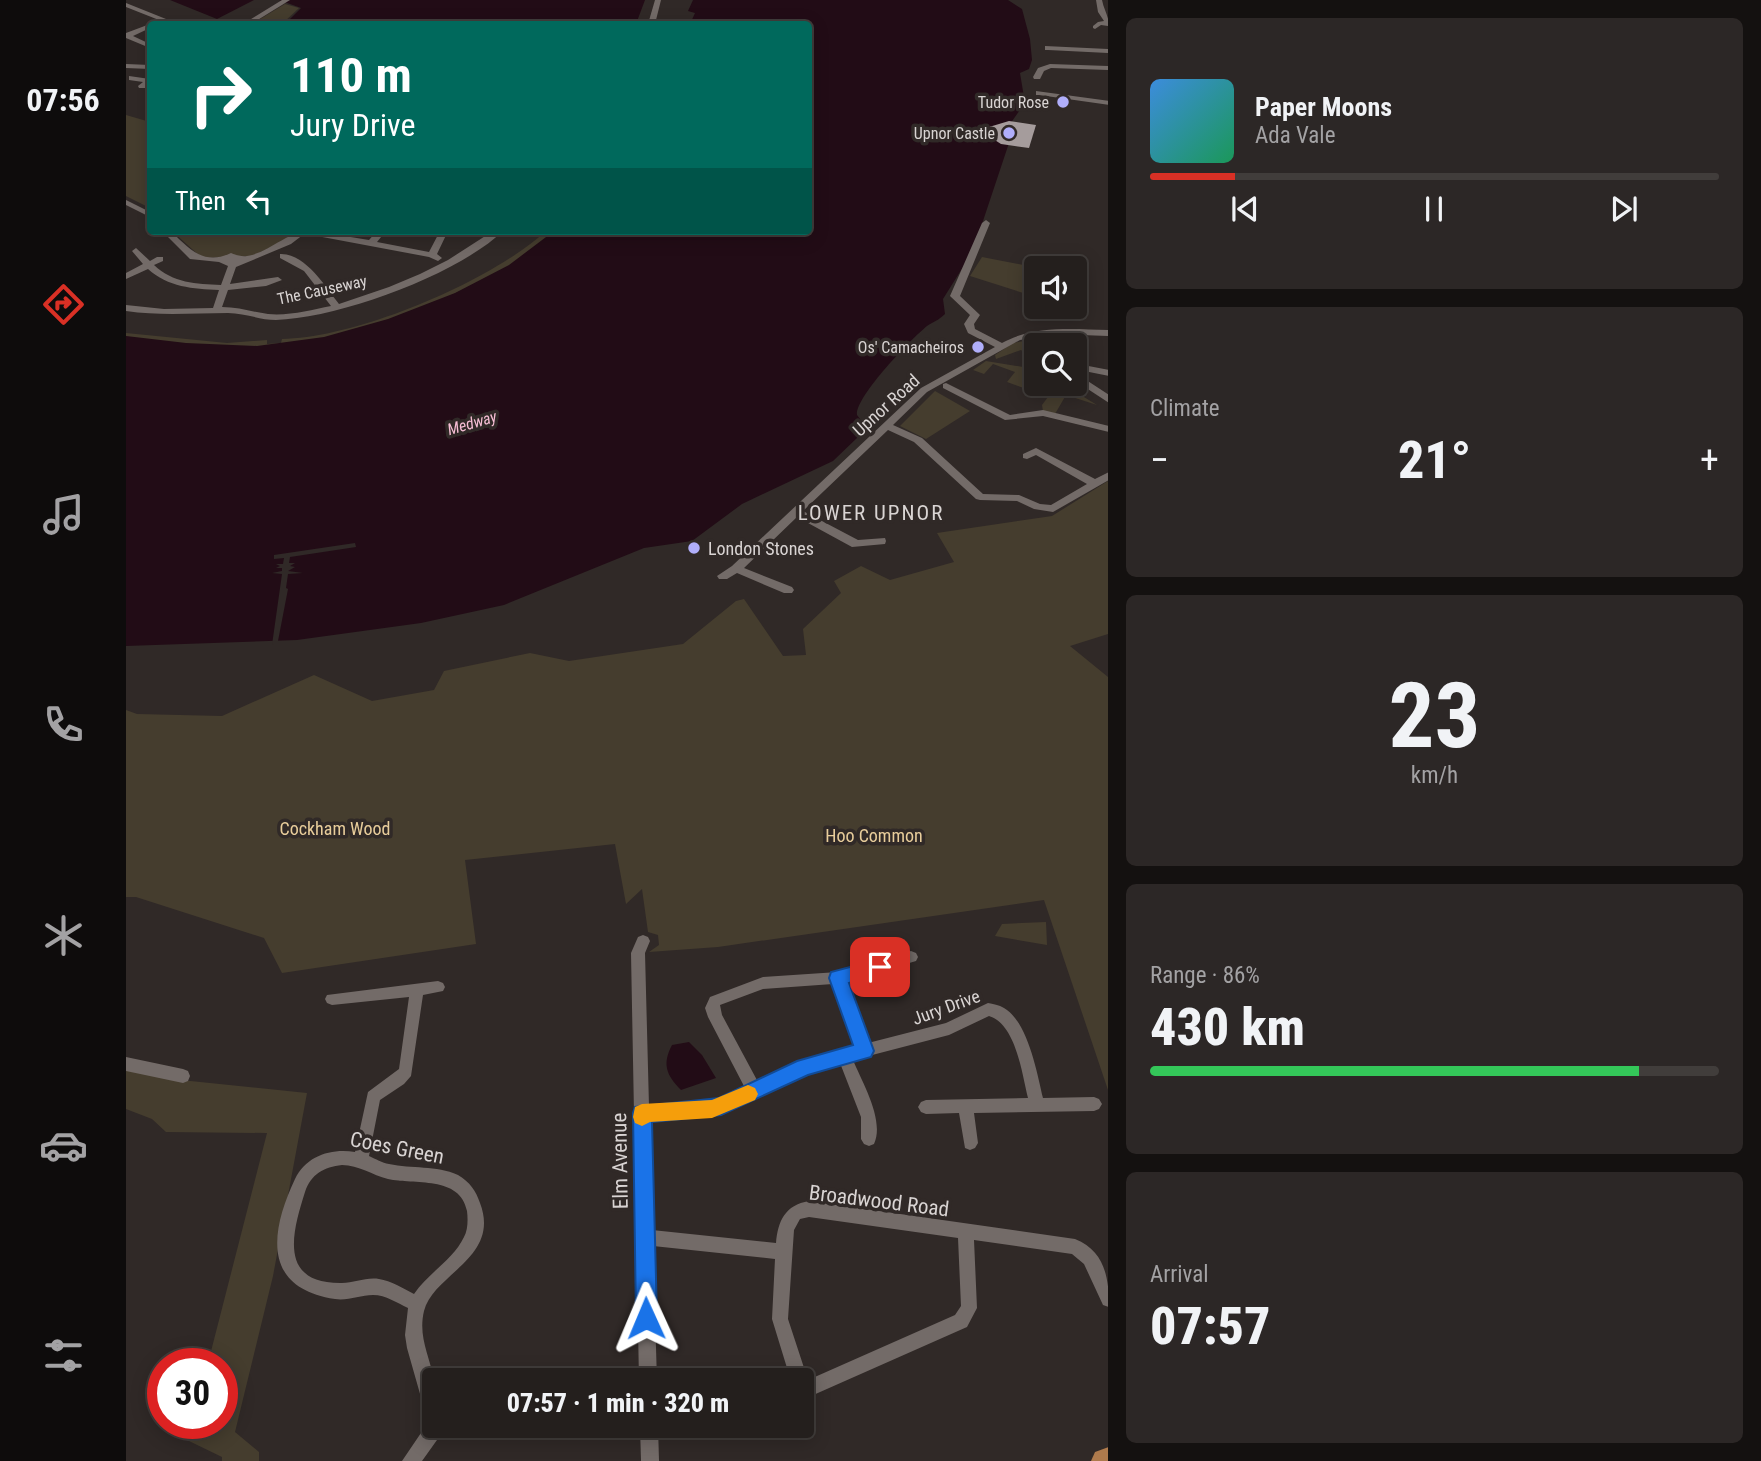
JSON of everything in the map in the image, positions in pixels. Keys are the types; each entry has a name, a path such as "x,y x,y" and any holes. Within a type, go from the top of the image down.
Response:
{"street":[{"path":"252,21 287,0"},
{"path":"652,21 657,0"},
{"path":"1099,0 1101,12 1108,23"},
{"path":"126,5 164,20"},
{"path":"1095,27 1100,23 1108,23"},
{"path":"126,36 147,27"},
{"path":"126,36 147,45"},
{"path":"1048,48 1108,51"},
{"path":"126,66 147,67"},
{"path":"1037,77 1041,70 1050,66 1108,68"},
{"path":"142,86 147,83"},
{"path":"1039,93 1108,103"},
{"path":"126,202 147,213"},
{"path":"986,223 955,296 975,315 969,324 972,332 999,345"},
{"path":"170,235 193,257 228,263"},
{"path":"217,310 228,263 234,256 243,259 274,251 298,235"},
{"path":"328,235 432,255 448,264 493,235"},
{"path":"371,243 378,235"},
{"path":"432,255 442,235"},
{"path":"136,251 165,278 194,285 257,286 278,281"},
{"path":"283,256 307,269 336,306"},
{"path":"126,276 160,259"},
{"name":"The Causeway","path":"126,308 180,314 236,309 276,317 336,306 391,289 448,264"},
{"name":"Upnor Road","path":"723,576 736,569 924,390 999,345 1035,333 1108,333"},
{"path":"1087,368 1108,373"},
{"path":"1087,385 1108,400"},
{"path":"946,386 976,406 1009,418 1043,413 1108,429"},
{"path":"888,426 918,440 971,492 986,500 1019,498 1038,507 1054,509 1108,475"},
{"path":"1027,456 1036,451 1094,483"},
{"path":"797,512 856,544 881,541"},
{"path":"736,569 788,590"},
{"name":"Elm Avenue","path":"643,942 638,953 648,1368"},
{"path":"755,1091 715,1017 712,1008 715,1001 763,983 838,978 911,957"},
{"path":"838,978 864,1051"},
{"path":"332,999 438,987"},
{"path":"360,1159 373,1097 380,1089 402,1078 406,1071 417,990"},
{"name":"Jury Drive","path":"642,1113 712,1109 791,1072 940,1032 981,1011 996,1010 1008,1017 1013,1026 1037,1106"},
{"path":"844,1056 869,1117 869,1139"},
{"path":"126,1064 183,1076"},
{"path":"926,1107 1094,1104"},
{"path":"966,1107 970,1143"},
{"name":"Coes Green","path":"360,1159 390,1172 451,1180 463,1188 473,1202 476,1220 470,1242 433,1279 417,1304 375,1286 348,1291 329,1290 293,1277 286,1266 288,1226 304,1174 325,1160 360,1159"},
{"name":"Broadwood Road","path":"784,1252 788,1220 798,1211 805,1209 1052,1243 1082,1250 1093,1263 1108,1299"},
{"path":"814,1381 961,1321 969,1308 966,1233"},
{"path":"645,1237 784,1252 780,1319 796,1368"},
{"path":"417,1304 412,1323 412,1345 422,1370"},
{"path":"417,1459 429,1438"},
{"path":"649,1438 650,1461"}],"green space":[{"path":"285,4 299,8 285,21 257,21"},
{"path":"126,115 147,121 147,206 126,196"},
{"path":"176,235 297,235 252,256 202,258"},
{"path":"541,235 572,235 364,339 126,356 126,333 227,343 267,340 267,344 281,343 282,339 347,329 421,304 492,269"},
{"path":"982,257 1024,265 1024,293 970,276"},
{"path":"1024,341 1024,352 1021,350 996,359 995,355 1013,343"},
{"path":"986,361 1023,367 1024,388 1007,382 1015,372 993,364 984,374 973,370"},
{"path":"935,391 970,411 926,439 900,426"},
{"path":"1045,396 1065,396 1055,414 1043,411 1042,405 1048,397"},
{"path":"1069,396 1082,396 1097,405"},
{"name":"Cockham Wood","path":"1108,481 1108,634 1070,646 1108,677 1108,1090 1044,900 718,947 649,952 659,945 658,935 648,932 642,889 626,904 615,844 465,860 476,944 282,973 264,938 136,897 126,897 126,710 137,714 222,716 314,675 372,701 434,690 444,671 530,653 569,661 683,644 736,601 744,599 783,656 806,655 803,629 841,593 834,581 861,566 890,580 954,562 937,533 1052,516"},
{"path":"1046,922 1047,945 995,936 1002,924"},
{"path":"126,1070 171,1079 307,1093 273,1276 238,1420 238,1348 212,1348 267,1133 166,1132 152,1119 126,1109"},
{"path":"238,1434 259,1452 259,1461 222,1461 222,1457 189,1441 238,1439"}],"water":[{"path":"170,0 254,0 217,19"},
{"path":"279,0 645,0 637,21 290,21 301,8"},
{"name":"Medway","path":"693,0 1008,0 1022,9 1032,60 1029,69 1020,73 1025,103 1010,124 1008,146 973,251 943,299 945,314 909,343 865,395 857,415 864,424 857,438 833,461 742,504 692,541 644,548 504,605 421,623 297,640 126,646 126,336 186,343 257,346 324,337 388,319 455,293 509,265 549,235 812,235 812,21 691,21 695,13 688,11"},
{"path":"689,1042 702,1055 716,1078 681,1090 669,1074 667,1058 672,1045"}],"pier":[{"path":"355,543 356,547 290,557 289,563 295,563 290,566 295,567 288,571 303,573 288,574 288,589 278,641 272,645 282,574 272,573 282,571 282,568 276,568 280,566 276,564 283,564 284,558 274,559 274,555"}],"building":[{"name":"Upnor Castle","path":"1009,121 1036,125 1029,148 1001,144 979,130"}],"slow traffic":[{"path":"642,1117 642,1113 712,1109 748,1094"}],"place":[{"name":"Tudor Rose","path":"1063,102"},
{"name":"Upnor Castle","path":"1009,133"},
{"name":"Os' Camacheiros","path":"978,347"},
{"name":"London Stones","path":"694,548"}],"district":[{"name":"LOWER UPNOR","path":"871,513"}],"route":[{"path":"646,1318 642,1113 700,1111 721,1106 766,1087 791,1072 818,1062 864,1051 850,1018 838,978 880,967"}],"park label":[{"name":"Hoo Common","path":"874,835"}]}
